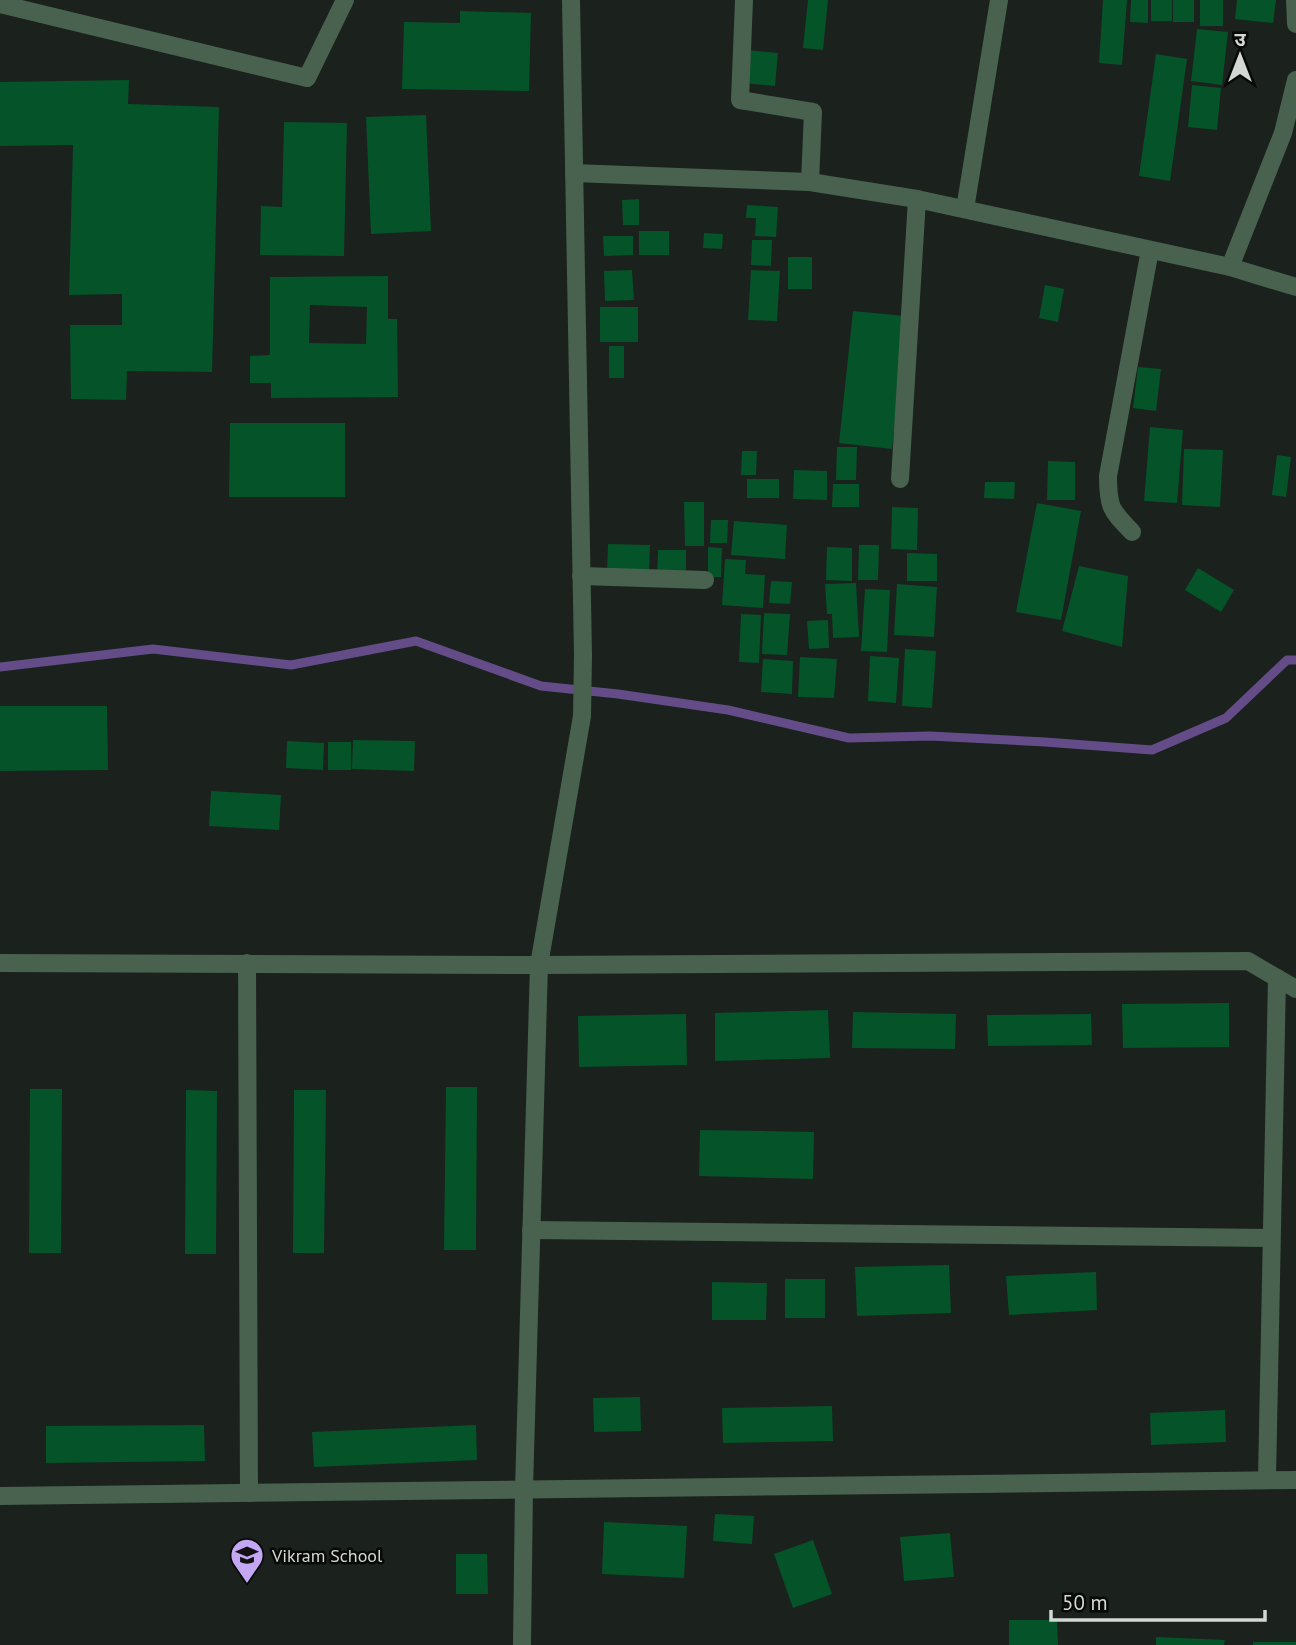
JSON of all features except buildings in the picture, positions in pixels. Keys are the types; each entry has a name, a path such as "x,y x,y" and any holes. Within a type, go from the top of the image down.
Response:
{"street":[{"path":"0,4 307,78 345,0"},
{"path":"522,1645 539,965 582,716 571,0"},
{"path":"744,0 740,100 813,111 810,182"},
{"path":"965,209 999,0"},
{"path":"1295,0 1296,24"},
{"path":"1230,267 1283,133 1296,80"},
{"path":"574,173 810,182 965,209 1230,267 1296,287"},
{"path":"901,479 917,199"},
{"path":"1132,532 1111,509 1108,476 1150,250"},
{"path":"581,576 705,580"},
{"path":"0,962 539,965 1248,961 1296,989"},
{"path":"247,964 249,1493"},
{"path":"1267,1479 1277,978"},
{"path":"531,1230 1271,1238"},
{"path":"0,1496 1296,1480"}],"waterway":[{"path":"0,667 153,649 291,665 416,641 541,686 728,710 849,738 930,736 1152,750 1226,718 1287,660 1296,660"}],"place":[{"name":"Vikram School","path":"247,1585"}]}
